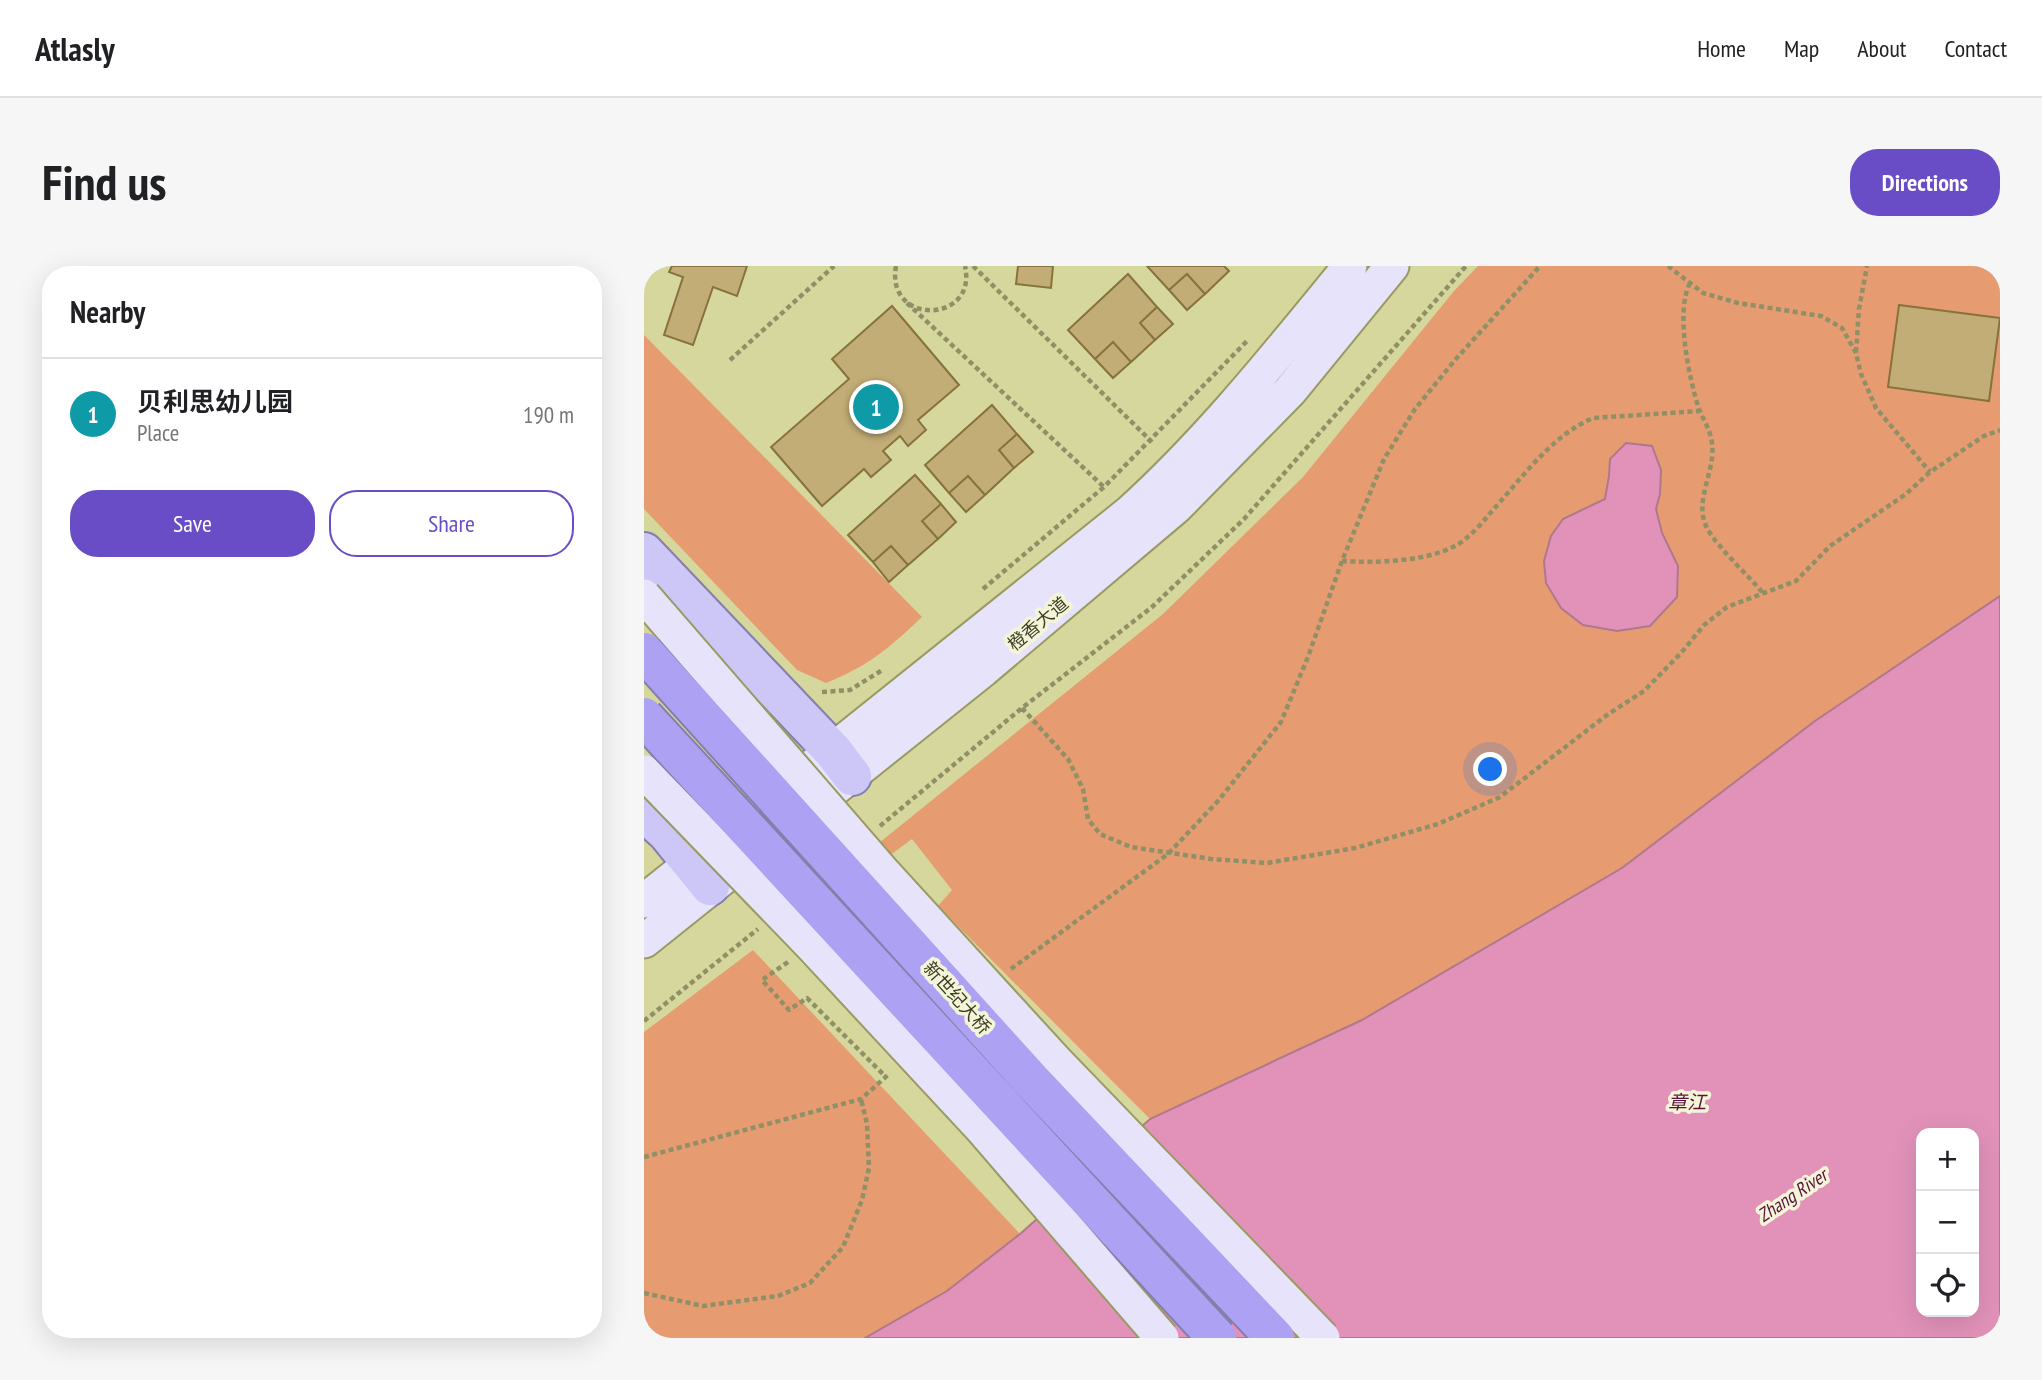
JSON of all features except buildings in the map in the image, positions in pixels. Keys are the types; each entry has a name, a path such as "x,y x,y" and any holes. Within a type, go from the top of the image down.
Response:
{"highway":[{"name":"新世纪大桥","path":"644,652 1029,1077 1275,1338"},
{"path":"644,717 1217,1338"}],"main road":[{"name":"橙香大道","path":"644,901 700,874 843,763 1129,513 1172,474 1267,366 1349,266"},
{"name":"橙香大道","path":"843,763 983,670 1176,507 1290,391 1391,266"},
{"path":"644,552 843,763"},
{"path":"644,596 885,874 1054,1059 1323,1338"},
{"path":"644,772 812,946 982,1129 1162,1338"},
{"path":"644,812 667,833 700,874"},
{"name":"橙香大道","path":"644,941 700,874"}],"path":[{"path":"730,360 834,266"},
{"path":"896,266 895,282 899,293 908,303 1129,513"},
{"path":"908,303 930,312 954,303 965,285 965,266"},
{"path":"973,266 1151,441 1172,474"},
{"path":"876,829 1022,708 1152,607 1244,519 1466,266"},
{"path":"1007,972 1168,853 1217,802 1281,722 1384,458 1415,409 1455,360 1540,266"},
{"path":"1668,266 1703,293 1738,303 1821,316 1842,328 1856,352"},
{"path":"1867,266 1859,309 1856,352 1861,374 1876,408 1930,472"},
{"path":"1690,283 1682,306 1683,327 1695,394 1712,440 1712,459 1703,500 1706,527 1763,593"},
{"path":"978,593 1104,487 1253,335"},
{"path":"1342,561 1396,560 1433,554 1453,547 1472,534 1529,467 1580,423 1593,418 1700,411"},
{"path":"1022,708 1068,759 1083,789 1088,819 1100,834 1131,847 1267,863 1367,845 1438,824 1500,797 1607,715 1644,691 1704,625 1727,607 1796,581 1830,546 1906,494 1930,472 1984,436 2000,430"},
{"path":"812,687 823,693 850,690 894,663"},
{"path":"644,1021 762,926"},
{"path":"812,946 762,980 789,1010 807,998 886,1077"},
{"path":"644,1157 861,1099 893,1071"},
{"path":"644,1293 703,1306 778,1296 810,1283 843,1247 862,1200 869,1168 867,1124 861,1099"}],"shaded area":[{"path":"1478,266 2000,266 2000,596 1815,721 1622,868 1362,1020 1150,1119 938,906 952,890 912,839 882,861 874,847 1163,614 1303,477 1454,291"},
{"path":"644,335 922,617 878,655 855,670 826,683 797,670 644,509"},
{"path":"753,950 1020,1234 947,1291 865,1338 644,1338 644,1032"}],"water":[{"path":"1626,443 1652,446 1661,470 1656,509 1662,533 1678,566 1677,597 1650,626 1617,631 1583,625 1561,608 1546,583 1544,561 1551,536 1563,519 1605,499 1610,459"},
{"name":"章江","path":"2000,596 2000,1338 865,1338 947,1291 1020,1234 1150,1119 1362,1020 1622,868 1815,721"}],"place":[{"name":"贝利思幼儿园","path":"876,407"}],"water label":[{"name":"Zhang River","path":"1792,1195"}]}
